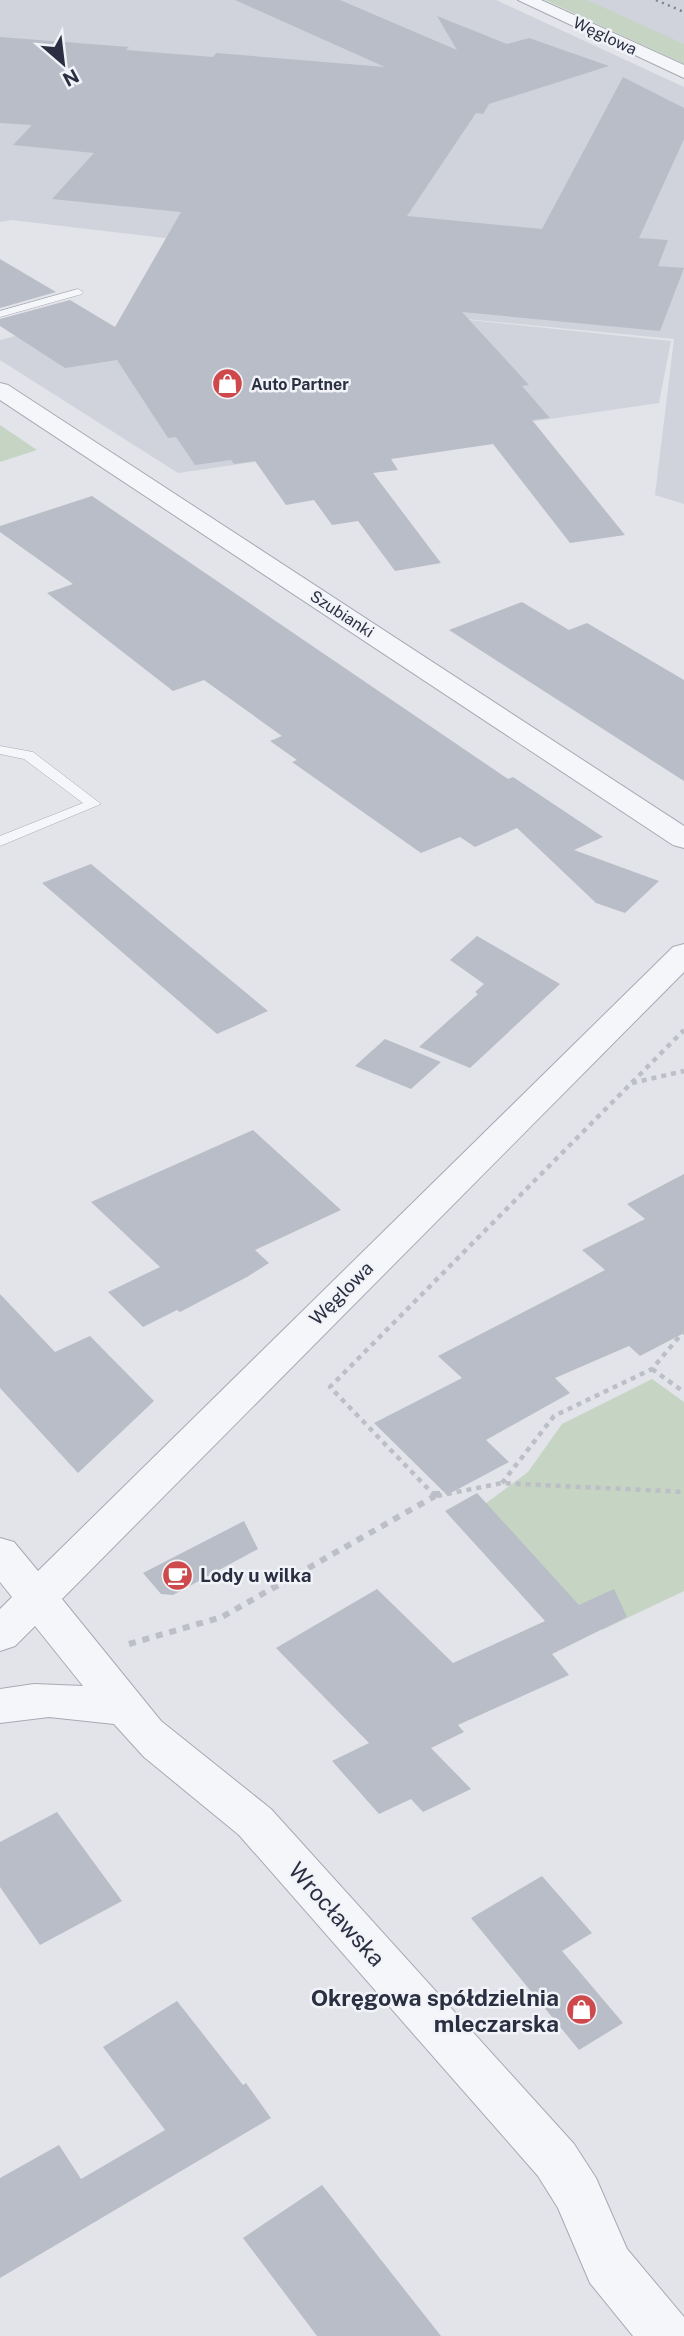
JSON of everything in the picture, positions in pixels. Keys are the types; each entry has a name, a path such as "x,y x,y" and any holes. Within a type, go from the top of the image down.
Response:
{"street":[{"name":"Węglowa","path":"527,0 684,72"},
{"name":"Szubianki","path":"0,390 684,839"},
{"name":"Węglowa","path":"0,1635 37,1595 684,954"},
{"name":"Wrocławska","path":"0,1553 37,1595 126,1709 171,1757 230,1798 255,1822 539,2139 568,2175 608,2266 666,2336"},
{"path":"0,1706 32,1699 63,1698 126,1709"}],"lane":[{"path":"0,314 78,292"},
{"path":"0,750 28,755 94,804 0,841"}],"path":[{"path":"435,1496 330,1387 684,1030"},
{"path":"632,1083 684,1071"},
{"path":"502,1483 554,1416 652,1369 684,1331"},
{"path":"652,1369 684,1392"},
{"path":"125,1645 222,1618 435,1496 502,1483 684,1492"}],"shaded area":[{"path":"0,0 496,0 684,87 684,504 655,495 674,339 392,312 671,341 659,403 178,473 0,360 0,340 54,326 85,348 377,263 11,220 0,222"},
{"path":"550,0 684,0 684,63"}],"green space":[{"path":"545,0 587,0 684,44 684,64"},
{"path":"0,425 37,450 0,462"},
{"path":"652,1379 684,1402 684,1591 602,1630 485,1504 528,1472 562,1424"}],"building":[{"path":"235,0 340,0 457,50 437,16 507,44 529,38 609,66 489,104 483,114 476,113 407,216 542,229 623,77 684,108 684,139 639,238 668,240 658,266 684,268 660,331 462,312 529,385 522,386 550,418 532,420 625,535 570,543 493,444 391,459 398,470 373,473 441,563 395,571 358,521 332,525 314,500 286,505 255,461 234,464 231,460 195,465 176,437 168,438 117,360 65,368 0,326 0,319 70,300 115,327 181,212 52,199 94,153 13,145 32,125 0,123 0,37 129,47 126,50 213,57 216,53 385,67"},
{"path":"0,259 56,292 0,308"},
{"path":"92,496 508,779 513,777 603,837 574,850 659,881 625,913 596,903 517,828 475,847 460,837 421,853 292,762 297,760 270,741 282,736 204,680 173,691 47,593 73,584 0,532 0,526"},
{"path":"522,602 569,630 587,623 684,680 684,781 449,630"},
{"path":"91,864 268,1011 217,1034 42,883"},
{"path":"477,936 560,984 470,1068 419,1047 478,994 475,992 484,984 450,960"},
{"path":"385,1039 441,1062 411,1089 355,1066"},
{"path":"253,1130 341,1210 255,1250 269,1263 247,1277 180,1312 177,1310 143,1327 108,1292 160,1267 91,1202"},
{"path":"684,1174 684,1333 640,1356 629,1346 555,1378 570,1393 486,1440 509,1462 447,1495 374,1423 462,1378 438,1356 605,1270 582,1250 645,1219 627,1204"},
{"path":"0,1294 55,1352 90,1336 154,1401 78,1473 0,1388"},
{"path":"477,1493 579,1605 614,1589 627,1617 552,1654 569,1675 458,1725 464,1732 431,1748 471,1789 423,1812 411,1799 379,1814 332,1761 369,1743 276,1648 377,1589 453,1663 545,1621 445,1511"},
{"path":"244,1521 258,1549 173,1595 161,1594 143,1573"},
{"path":"57,1812 122,1901 40,1945 0,1887 0,1842"},
{"path":"542,1876 592,1933 562,1951 623,2023 579,2050 471,1918"},
{"path":"177,2001 243,2085 246,2083 271,2118 0,2278 0,2178 59,2145 81,2179 165,2130 103,2047"},
{"path":"322,2185 441,2336 317,2336 243,2238"}],"railway":[{"path":"656,0 684,12"}],"place":[{"name":"Auto Partner","path":"228,384"},
{"name":"Lody u wilka","path":"177,1575"},
{"name":"Okręgowa spółdzielnia mleczarska","path":"582,2010"}]}
